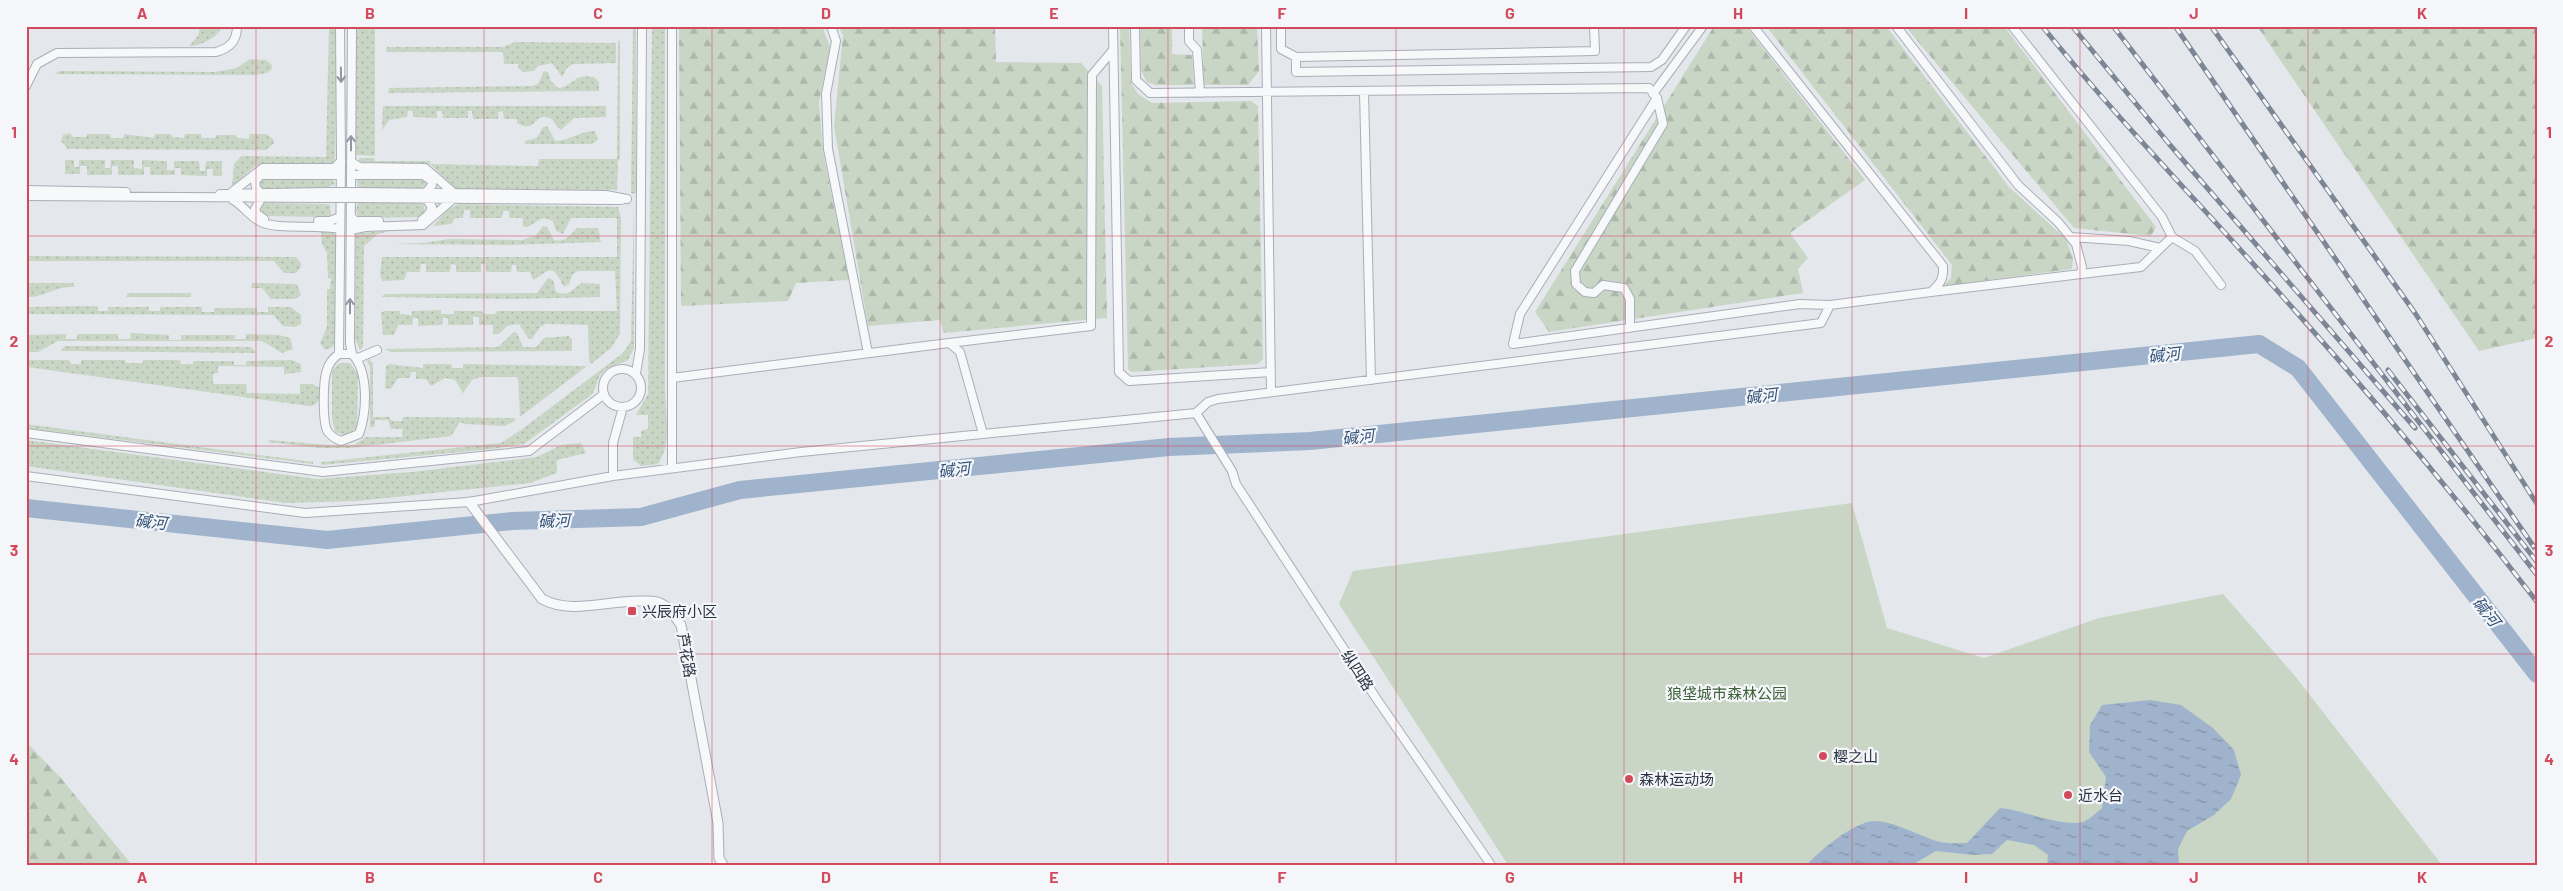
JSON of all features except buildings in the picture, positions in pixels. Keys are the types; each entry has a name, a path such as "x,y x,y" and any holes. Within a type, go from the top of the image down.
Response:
{"street":[{"path":"26,86 37,64 57,53 216,52 226,49 234,42 237,26"},
{"path":"339,354 340,26"},
{"path":"352,26 350,230 354,357 362,368 364,378 362,424 359,434 341,441 334,438 328,432 325,419 326,370 333,358 339,354 354,357 377,350"},
{"path":"603,395 614,406 623,407 634,404 639,397 641,387 636,373 640,349 642,26"},
{"path":"672,26 672,468"},
{"path":"831,26 836,41 826,94 828,149 868,353"},
{"path":"1112,26 1119,372 1129,381 1271,372"},
{"path":"1135,26 1136,80 1150,92 1603,91 1649,88 1655,96 1663,124 1575,271 1576,284 1585,292 1594,293 1603,285 1624,288 1630,299 1630,328"},
{"path":"1189,26 1189,42 1197,50 1200,93"},
{"path":"1266,26 1272,392"},
{"path":"1281,26 1281,49 1296,57 1594,51 1594,26"},
{"path":"1296,57 1296,72 1651,66 1662,60 1686,26"},
{"path":"1703,26 1655,96 1520,314 1513,344 1800,304 1830,305 2141,267 2172,237"},
{"path":"1754,26 1943,266 1944,275 1941,283 1931,292"},
{"path":"1896,26 2018,185 2071,237 2076,244 2082,267 2081,274"},
{"path":"2012,26 2162,217 2172,237 2195,251 2221,285"},
{"path":"672,378 1091,326 1092,75 1113,50"},
{"path":"1364,92 1371,380"},
{"path":"230,196 241,188 257,171 263,168 334,168 341,161"},
{"path":"26,190 48,193 230,196 328,195 454,196 606,195 627,199 608,201 454,196 425,168 360,168 351,162"},
{"path":"261,196 256,188 255,181 258,176 265,174 341,176"},
{"path":"351,175 423,174 432,181 427,196 432,207 425,219 415,222 355,221 351,216"},
{"path":"26,196 48,193"},
{"path":"230,196 257,220 266,224 323,226 340,229"},
{"path":"261,196 255,209 261,218 268,220 330,221 340,217"},
{"path":"350,230 365,226 423,225 454,196"},
{"path":"2071,237 2129,241 2160,248"},
{"path":"26,476 305,513 469,502 613,476 801,452 1196,413 1213,400 1821,323 1830,305"},
{"path":"949,343 960,352 983,434"},
{"path":"26,433 324,472 529,451 591,406 603,395 605,379 610,373 626,369 636,373"},
{"path":"613,476 613,443 623,407"},
{"name":"纵四路","path":"1196,413 1232,471 1236,484 1376,698 1490,865"},
{"name":"芦花路","path":"469,502 542,599 552,605 564,607 631,601 659,602 670,610 681,625 718,823 719,858 723,865"}],"green space":[{"path":"200,26 223,26 217,34 208,40 199,45 189,46 198,36"},
{"path":"329,26 337,26 335,159 332,164 263,163 255,166 232,187 234,164 241,156 326,157"},
{"path":"356,26 375,26 375,156 355,155"},
{"path":"633,26 636,26 636,194 631,193"},
{"path":"652,26 665,26 665,393 667,439 658,464 641,466 633,459 633,437 641,437 641,431 648,429 648,415 636,415 648,394"},
{"path":"679,26 822,26 830,47 819,102 823,152 849,280 796,283 788,301 681,306"},
{"path":"838,26 995,26 996,62 1081,63 1102,86 1107,318 944,333 940,320 868,326 834,126 843,35"},
{"path":"1120,26 1129,26 1131,83 1138,94 1152,103 1251,101 1258,106 1263,359 1258,364 1131,372 1128,369"},
{"path":"1140,26 1172,26 1172,54 1192,55 1194,85 1156,85 1147,82 1141,71"},
{"path":"1202,26 1257,26 1259,71 1248,85 1204,85"},
{"path":"1714,26 1746,26 1865,180 1790,233 1808,258 1798,269 1803,293 1549,332 1535,312"},
{"path":"1766,26 1886,26 2009,187 2066,239 2073,258 2072,269 1943,286 1951,278 1952,265"},
{"path":"1905,26 2004,26 2156,227 2151,236 2074,228"},
{"path":"2257,26 2537,26 2537,338 2479,351"},
{"path":"618,41 620,41 620,159 618,160 617,190 459,189 453,187 430,164 538,166 539,159 617,159"},
{"path":"515,42 616,43 616,63 573,64 567,68 562,77 552,63 538,66 534,71 523,72 518,68 518,64 504,64 503,52 386,52 387,47 503,47"},
{"path":"250,59 266,60 272,65 272,69 267,73 255,75 54,74 60,71 215,72 237,68"},
{"path":"544,71 548,72 551,81 558,88 567,85 577,78 594,77 599,82 599,91 388,93 389,88 532,86 538,84"},
{"path":"383,106 606,106 606,117 574,118 561,130 553,121 546,117 542,117 531,125 523,126 517,123 517,119 504,119 503,111 498,112 498,119 473,119 472,111 468,111 468,118 443,118 442,111 437,111 437,118 413,117 413,111 408,111 407,117 389,120 382,130"},
{"path":"547,126 555,141 589,131 595,131 598,140 591,144 525,144 525,141 537,138 543,127"},
{"path":"70,133 73,137 86,137 87,134 110,134 111,138 123,138 124,134 154,138 155,134 171,134 172,137 184,138 185,134 201,134 202,138 215,138 217,135 236,135 237,138 249,139 250,134 266,134 273,139 274,143 266,150 68,149 61,141 63,135"},
{"path":"359,158 374,158 375,161 430,161 430,164 359,162"},
{"path":"65,160 74,160 74,167 79,167 79,160 105,160 105,168 110,168 111,160 134,160 134,168 142,169 142,160 167,161 167,170 174,170 174,161 199,161 200,171 205,171 206,161 222,161 222,176 213,176 213,169 207,169 207,176 181,175 181,168 175,168 175,175 150,175 150,167 144,167 144,175 118,175 118,166 112,166 112,175 87,175 87,166 80,166 80,174 65,174"},
{"path":"265,177 332,178 335,184 328,187 267,189 262,188 260,184 261,179"},
{"path":"417,177 425,180 427,187 418,189 358,188 357,180 361,178"},
{"path":"358,202 419,203 424,204 425,214 418,217 359,218 356,211"},
{"path":"263,203 325,204 330,205 331,215 322,217 266,216 261,212 260,207"},
{"path":"459,204 618,207 621,218 620,334 611,348 591,364 589,361 588,325 545,324 540,327 532,339 529,339 519,324 507,326 499,334 493,334 493,325 479,325 479,317 473,317 473,325 448,325 448,318 443,318 442,325 418,326 418,318 413,318 412,325 398,325 394,335 383,335 381,313 384,311 400,311 400,314 412,315 412,311 441,310 441,314 454,314 454,311 482,311 483,314 495,314 497,311 617,311 615,271 578,271 573,274 569,284 564,287 555,272 546,272 533,280 530,272 517,272 516,265 512,265 511,272 486,272 485,264 481,264 481,272 456,272 456,265 451,264 450,272 426,272 426,264 421,264 420,272 407,272 404,280 382,281 380,274 382,257 617,257 617,218 571,218 563,234 556,231 553,221 545,218 527,227 523,226 523,218 509,218 509,211 503,211 502,218 470,218 470,210 464,210 463,218 455,218 451,224 433,226 448,209"},
{"path":"634,206 634,348 628,360 604,371 591,395 524,444 492,449 321,465 322,462 501,443 623,353 631,341"},
{"path":"543,226 547,227 554,240 567,238 577,228 598,228 601,242 509,245 392,244 423,243 449,239 522,240 535,236"},
{"path":"321,231 332,231 336,236 335,342 333,347 325,350 320,343 327,327 327,289 330,289 331,278 328,278 327,253 322,244"},
{"path":"389,231 378,234 364,246 363,347 360,350 355,339 356,233"},
{"path":"26,256 296,257 301,263 301,267 296,273 284,273 274,261 26,261"},
{"path":"548,278 553,280 556,292 564,294 570,292 581,283 600,284 600,297 512,299 381,297 385,294 537,293"},
{"path":"26,283 74,283 74,287 61,288 33,297 26,297"},
{"path":"252,283 297,284 301,295 295,299 271,299 262,288 251,288"},
{"path":"127,293 191,293 191,297 127,297"},
{"path":"97,306 98,311 108,311 108,307 149,307 149,311 160,311 160,307 202,307 202,312 214,312 214,308 257,308 257,312 268,312 268,307 291,307 301,315 301,324 295,327 283,326 273,315 26,314 26,307"},
{"path":"514,332 517,333 523,347 536,347 544,338 569,336 572,339 572,351 391,352 384,349 498,347"},
{"path":"131,333 169,335 169,340 181,340 181,335 235,335 235,339 246,339 246,334 279,335 290,338 293,349 282,353 262,341 58,341 38,352 26,352 26,335 66,334 66,339 77,339 77,334 118,334 118,339 130,339"},
{"path":"65,346 251,347 257,353 60,351"},
{"path":"369,359 373,364 373,417 389,417 392,421 402,421 403,417 515,418 516,420 505,426 465,424 460,422 451,436 350,448 320,448 268,442 269,440 340,446 354,445 366,437 402,437 403,429 391,429 388,420 375,420 375,426 370,428 370,367 367,361"},
{"path":"27,360 69,360 71,364 81,364 81,360 125,360 126,363 143,363 143,360 180,360 181,364 193,364 194,361 234,361 234,365 246,365 246,361 292,360 301,364 301,372 284,374 284,367 218,366 218,373 213,374 213,384 246,384 247,393 300,394 300,384 313,384 319,388 320,395 317,403 309,406 27,367"},
{"path":"340,363 350,363 358,374 357,426 354,431 345,435 335,432 332,417 332,375 333,369"},
{"path":"389,364 423,368 423,364 451,364 452,368 463,368 463,364 587,366 520,417 518,377 480,377 472,380 463,393 455,380 445,378 431,386 426,379 416,379 416,372 411,372 410,378 398,378 391,389 385,388 386,366"},
{"path":"26,424 313,462 313,464 26,428"},
{"path":"26,440 317,479 412,472 537,457 561,445 581,443 586,453 557,460 557,473 530,483 357,501 286,503 26,466"},
{"name":"狼垡城市森林公园","path":"1852,503 1887,628 1984,658 2099,618 2223,594 2295,676 2442,865 1508,865 1339,604 1353,571"},
{"path":"26,742 60,777 132,865 26,865"}],"water":[{"path":"2150,700 2181,705 2213,728 2234,750 2241,775 2231,799 2214,815 2187,831 2178,849 2179,865 2047,865 2048,855 2034,845 2007,840 1992,854 1973,855 1936,851 1912,865 1807,865 1847,831 1874,821 1899,826 1933,840 1947,843 1967,843 2000,808 2064,822 2083,822 2102,808 2106,777 2089,752 2090,725 2102,705"}],"waterway":[{"name":"碱河","path":"26,508 327,540 512,521 641,517 740,490 1169,447 1310,441 2259,344 2298,368 2537,674"}],"railway":[{"path":"2042,26 2104,100 2360,384 2450,492 2537,602"},
{"path":"2072,26 2170,145 2415,428"},
{"path":"2113,26 2537,575"},
{"path":"2175,26 2534,547"},
{"path":"2211,26 2415,313 2537,504"},
{"path":"2388,370 2537,562"}],"place":[{"name":"兴辰府小区","path":"632,611"},
{"name":"樱之山","path":"1823,756"},
{"name":"森林运动场","path":"1629,779"},
{"name":"近水台","path":"2068,795"}]}
